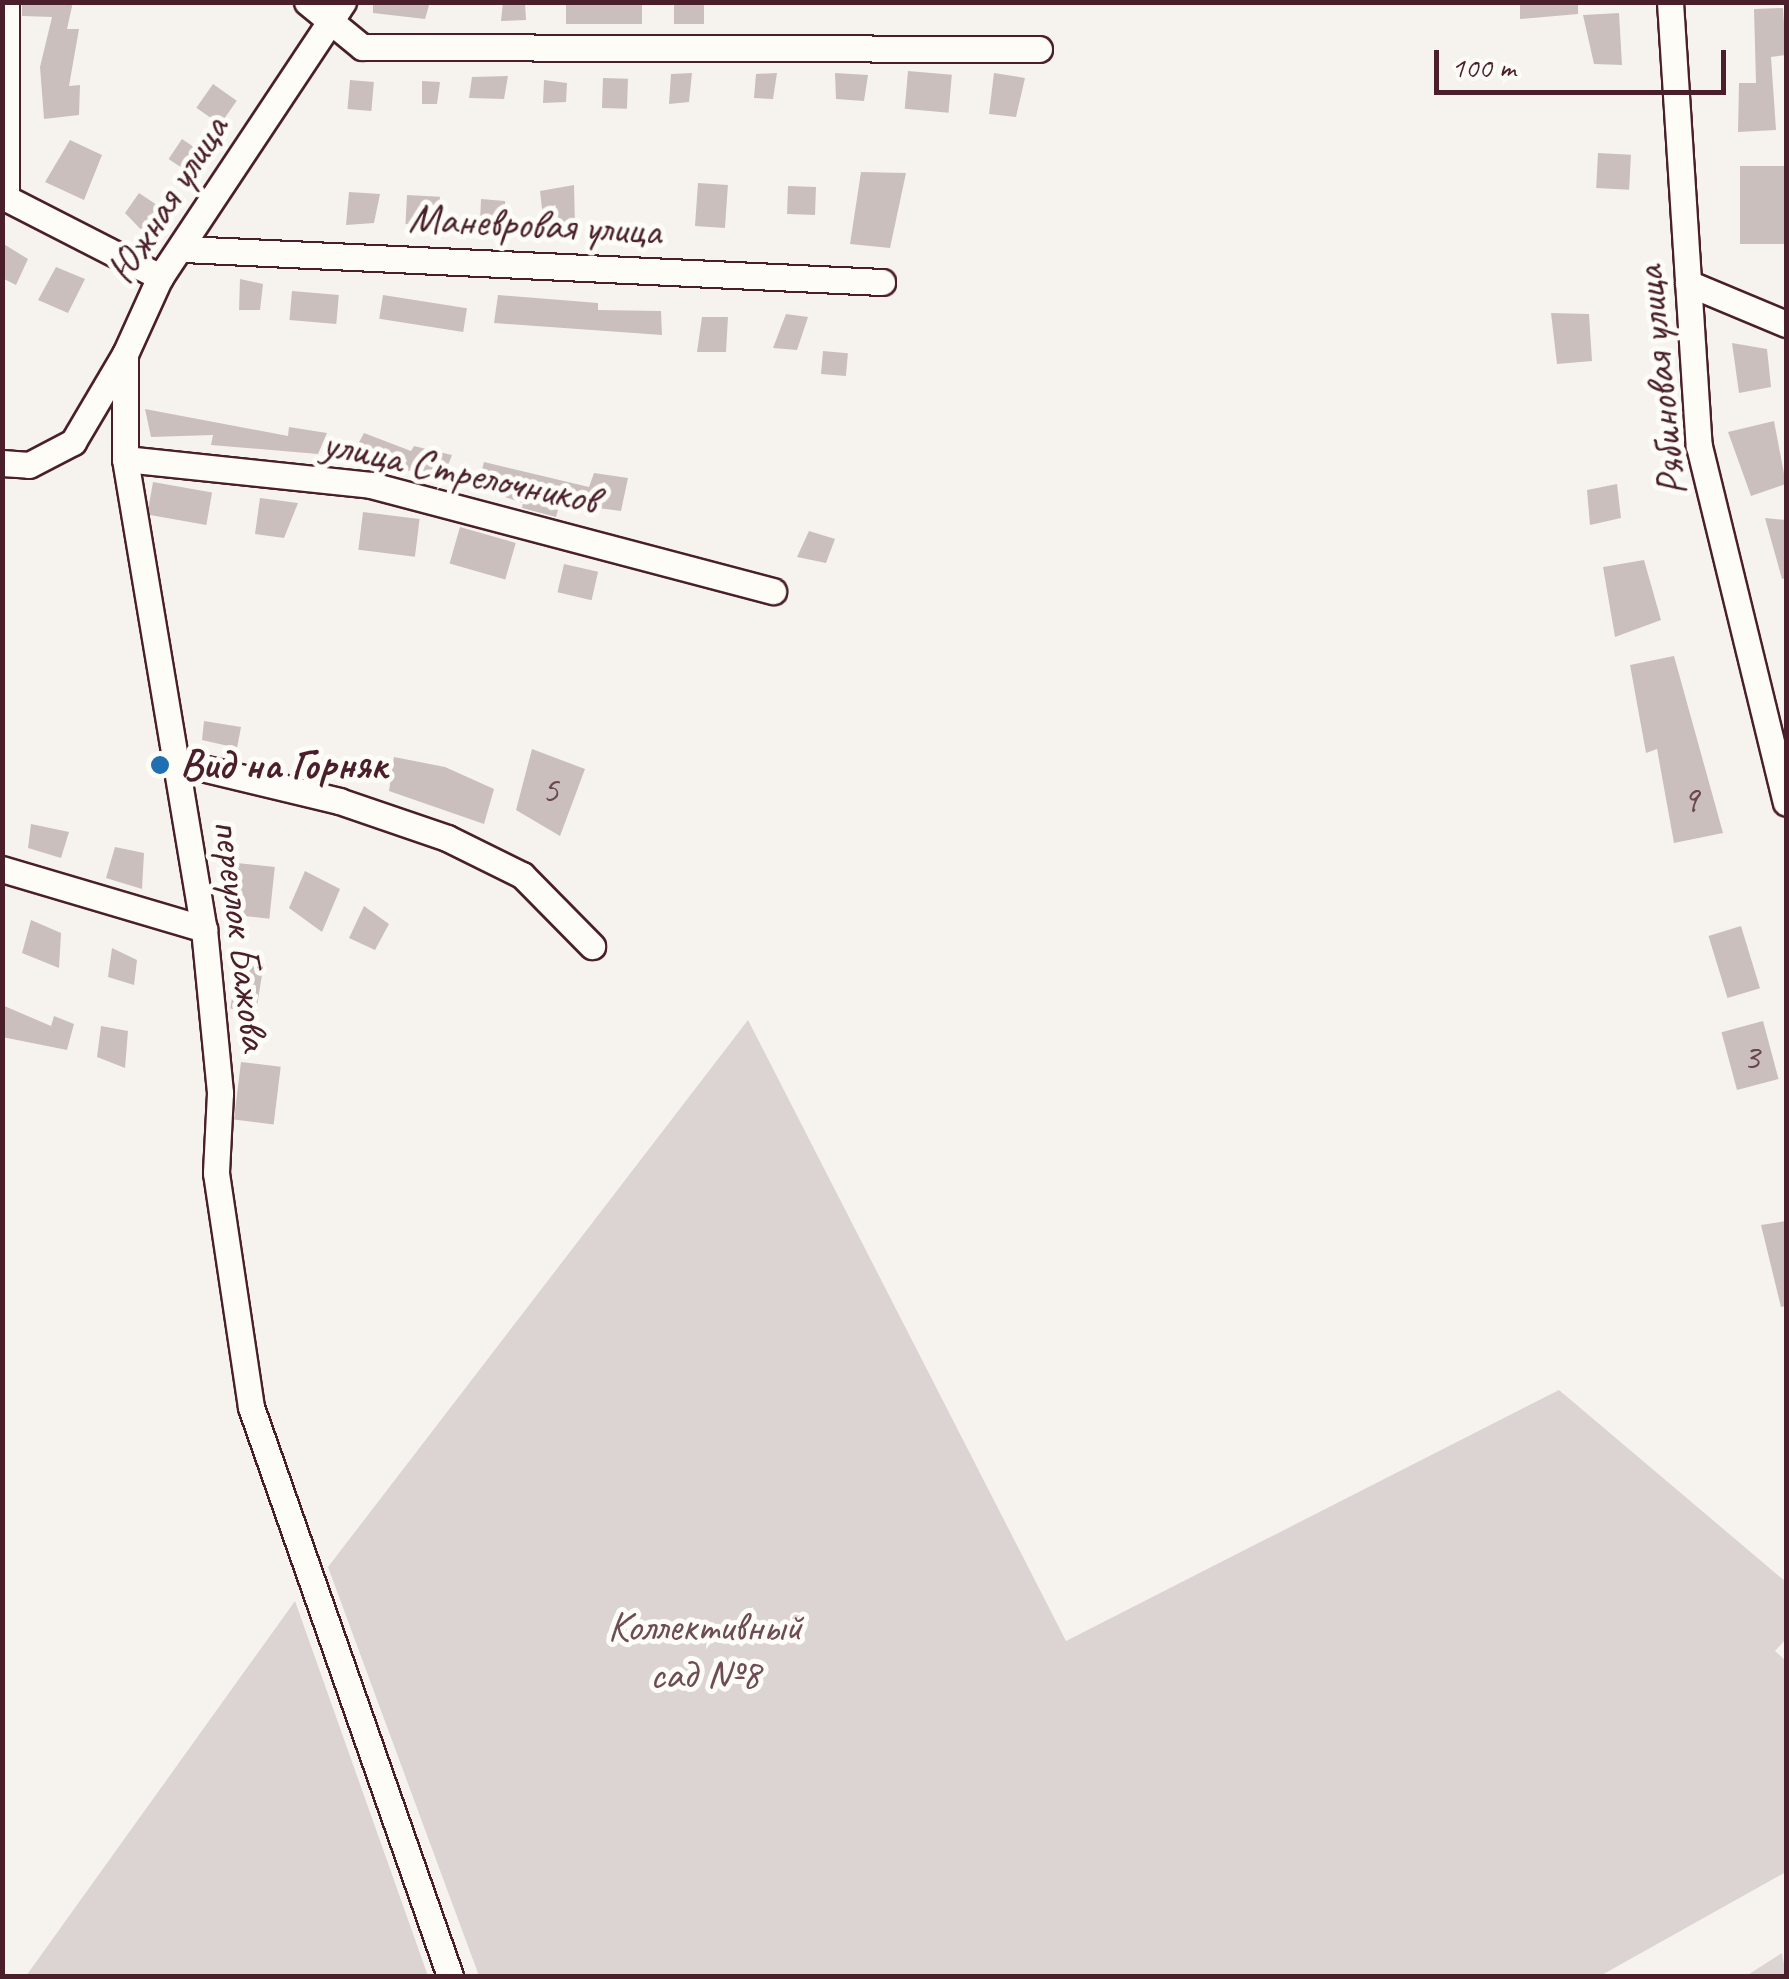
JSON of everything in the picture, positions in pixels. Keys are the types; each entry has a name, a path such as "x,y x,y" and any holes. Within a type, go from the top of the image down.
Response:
{"street":[{"path":"6,2 4,197 160,277"},
{"path":"307,2 337,12 362,47 1039,49"},
{"name":"Рябиновая улица","path":"1670,2 1699,446 1786,803"},
{"name":"Южная улица","path":"177,762 125,460 125,354 160,277 184,248 337,12"},
{"name":"Маневровая улица","path":"184,248 882,282"},
{"path":"1688,283 1786,324"},
{"path":"2,463 28,465 73,442 125,354"},
{"name":"улица Стрелочников","path":"125,460 371,485 772,591"},
{"name":"переулок Бажова","path":"450,1976 251,1407 216,1173 220,1093 204,929 177,762 339,800 446,838 522,875 592,946"},
{"path":"2,870 204,929"}],"green space":[{"name":"Коллективный сад №8","path":"748,1020 1066,1641 1559,1390 1786,1582 1786,1639 1775,1651 1786,1661 1786,1872 1600,1976 479,1976 328,1567"},
{"path":"295,1601 428,1976 26,1976"},
{"path":"1782,1953 1786,1976 1746,1976"}],"building":[{"path":"22,2 73,2 67,29 79,29 69,86 80,85 79,115 44,119 40,67 52,17 22,16"},
{"path":"373,2 430,2 425,19 373,13"},
{"path":"503,2 525,2 526,20 501,21"},
{"path":"566,2 642,2 642,24 566,24"},
{"path":"674,2 704,2 704,24 674,24"},
{"path":"1520,2 1578,2 1578,14 1520,19"},
{"path":"1783,8 1786,55 1771,57 1776,130 1738,132 1739,83 1756,83 1754,9"},
{"path":"1619,13 1622,65 1594,64 1583,15"},
{"path":"908,71 952,75 949,113 905,109"},
{"path":"692,73 689,102 669,104 671,74"},
{"path":"777,73 773,99 754,98 756,74"},
{"path":"835,73 868,75 864,101 836,99"},
{"path":"994,73 1025,78 1016,117 989,114"},
{"path":"508,76 504,99 469,98 472,77"},
{"path":"603,78 628,79 627,109 602,108"},
{"path":"350,80 374,82 371,111 347,109"},
{"path":"544,80 567,83 566,102 543,103"},
{"path":"422,81 440,82 437,104 422,104"},
{"path":"213,84 237,101 220,124 196,108"},
{"path":"182,139 206,155 193,175 169,159"},
{"path":"70,140 102,155 84,200 45,182"},
{"path":"1598,153 1631,155 1629,190 1596,188"},
{"path":"1740,166 1786,166 1786,244 1740,244"},
{"path":"861,172 906,173 890,248 850,244"},
{"path":"698,183 728,185 725,228 695,226"},
{"path":"574,185 575,228 544,227 540,191"},
{"path":"788,186 816,187 815,215 787,214"},
{"path":"349,192 380,194 374,223 346,225"},
{"path":"139,193 166,211 150,239 125,213"},
{"path":"407,195 440,197 438,226 405,224"},
{"path":"481,199 505,201 505,222 480,223"},
{"path":"2,243 28,259 16,285 2,278"},
{"path":"56,267 85,279 68,313 38,300"},
{"path":"240,279 263,284 260,310 239,310"},
{"path":"292,291 339,295 336,324 289,320"},
{"path":"383,295 467,308 463,332 379,319"},
{"path":"498,295 598,303 598,310 661,311 662,335 494,323"},
{"path":"1551,313 1589,314 1592,361 1557,364"},
{"path":"786,314 808,317 797,350 773,348"},
{"path":"702,317 728,317 726,352 697,352"},
{"path":"1732,343 1767,349 1771,387 1739,393"},
{"path":"823,351 848,353 846,376 821,374"},
{"path":"145,409 288,436 289,427 327,433 318,454 211,445 213,435 151,437"},
{"path":"1774,421 1786,484 1751,496 1728,432"},
{"path":"364,433 411,451 414,446 452,455 443,479 351,457"},
{"path":"484,462 589,487 594,473 628,478 621,511 560,503 556,517 522,508 523,503 477,488"},
{"path":"153,482 212,492 206,525 147,514"},
{"path":"1617,484 1621,518 1590,525 1587,490"},
{"path":"260,498 298,503 284,538 255,534"},
{"path":"363,512 420,519 415,557 358,550"},
{"path":"1765,518 1786,520 1786,578 1782,579"},
{"path":"460,527 516,543 505,580 450,564"},
{"path":"809,531 835,539 826,563 797,557"},
{"path":"1644,560 1661,620 1615,637 1603,567"},
{"path":"564,564 598,572 592,600 557,592"},
{"path":"1674,656 1723,833 1674,843 1657,749 1646,753 1630,665"},
{"path":"204,721 241,727 237,748 202,740"},
{"path":"532,749 585,769 560,836 516,810"},
{"path":"394,757 445,767 494,789 484,824 389,791"},
{"path":"31,824 69,832 61,858 28,848"},
{"path":"115,847 144,853 142,889 106,878"},
{"path":"237,863 275,867 269,919 232,915"},
{"path":"305,871 340,889 322,932 289,908"},
{"path":"364,906 389,924 375,950 349,938"},
{"path":"31,920 61,933 59,968 22,953"},
{"path":"1741,926 1760,988 1727,998 1708,936"},
{"path":"112,948 137,960 134,985 108,977"},
{"path":"238,960 264,964 256,1012 230,1008"},
{"path":"2,1005 51,1026 54,1016 74,1024 67,1050 2,1037"},
{"path":"1763,1021 1779,1079 1737,1090 1721,1032"},
{"path":"101,1026 128,1031 125,1068 97,1057"},
{"path":"241,1062 281,1067 274,1124 234,1120"},
{"path":"1786,1221 1786,1306 1781,1307 1761,1225"}],"place":[{"name":"Вид на Горняк","path":"160,765"}]}
